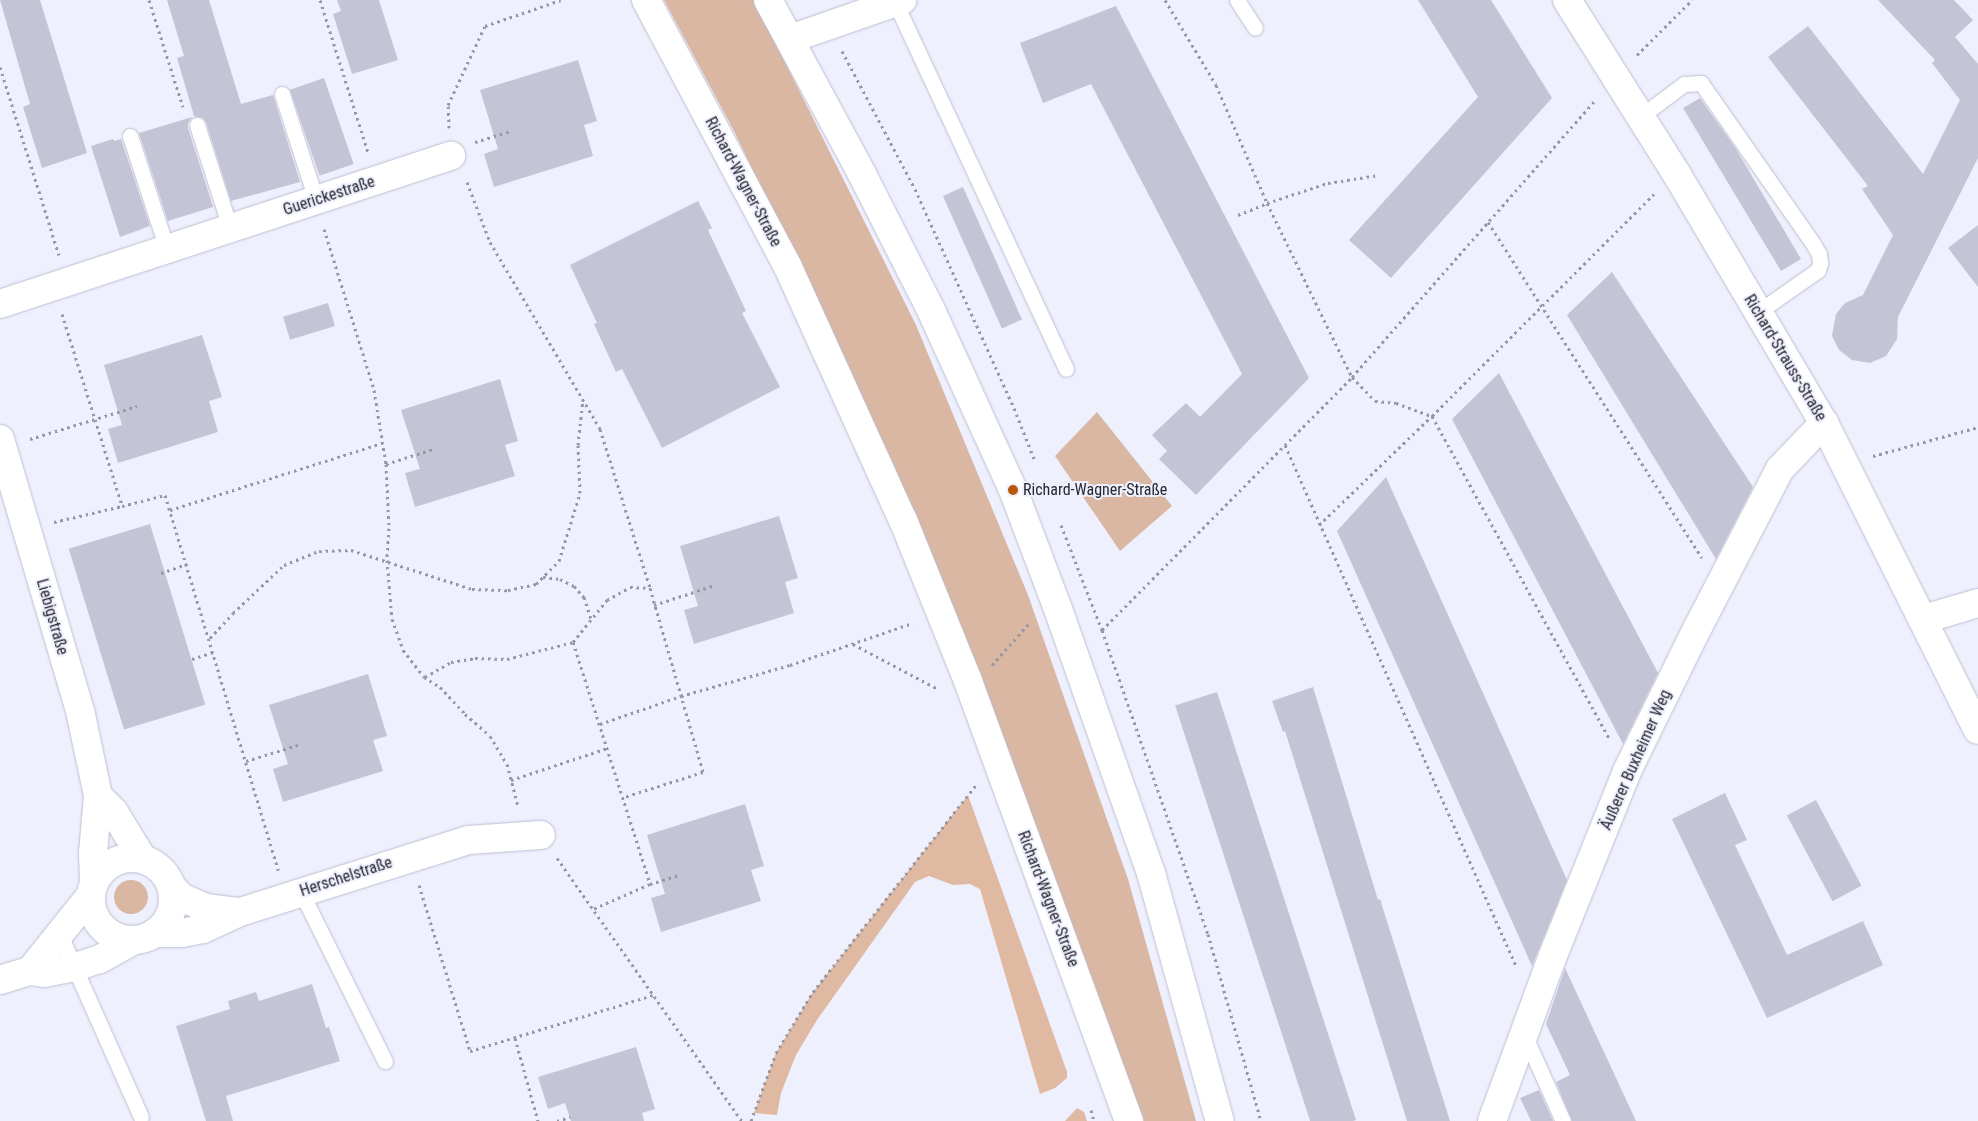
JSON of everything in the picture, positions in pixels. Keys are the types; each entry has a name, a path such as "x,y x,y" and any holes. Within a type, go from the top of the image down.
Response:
{"street":[{"name":"Richard-Wagner-Straße","path":"646,0 788,267 903,520 968,680 1129,1121"},
{"path":"768,0 861,172 971,394 1013,490 1058,609 1151,873 1220,1121"},
{"name":"Richard-Strauss-Straße","path":"1567,0 1676,173 1824,423 1924,619 1978,730"},
{"path":"790,39 897,1"},
{"name":"Guerickestraße","path":"0,304 451,156"},
{"name":"Äußerer Buxheimer Weg","path":"1492,1121 1534,1006 1627,771 1719,586 1780,469 1824,423"},
{"name":"Liebigstraße","path":"1,444 82,715 98,796 92,889"},
{"path":"1924,619 1978,603"},
{"path":"98,796 114,812 142,858 156,865 181,897 206,908 240,912"},
{"name":"Herschelstraße","path":"92,889 94,916 103,930 116,938 182,933 203,929 240,912 469,840 532,836"},
{"path":"30,971 60,936 107,866 115,861 142,858"},
{"name":"Herschelstraße","path":"0,980 30,971 44,973 75,967 100,958 144,937 164,926 173,908 172,887"}],"lane":[{"path":"1237,0 1255,28"},
{"path":"897,1 1066,369"},
{"path":"1640,116 1684,84 1701,82 1812,242 1819,254 1820,263 1818,270 1758,312"},
{"path":"282,94 316,200"},
{"path":"196,125 230,228"},
{"path":"130,136 167,249"},
{"path":"293,895 385,1061"},
{"path":"60,936 141,1117"},
{"path":"1524,1034 1563,1121"}],"path":[{"path":"149,0 187,118 196,125"},
{"path":"320,0 378,180"},
{"path":"561,0 485,26 448,105 451,156 464,175 490,242 600,429 650,588 703,772 624,798"},
{"path":"1165,0 1216,85 1267,203 1352,377 1376,401 1396,403 1432,416 1627,771"},
{"path":"1102,630 1352,377 1616,77 1692,0"},
{"path":"0,67 95,419 122,506"},
{"path":"451,156 474,142 512,131"},
{"path":"1319,525 1432,416 1676,173"},
{"path":"1238,216 1267,203 1328,184 1378,175"},
{"path":"316,200 374,390 386,464 387,560 392,619 403,650 424,677 440,687 465,714 490,736 506,764 532,836 593,910 742,1121"},
{"path":"1488,222 1719,586"},
{"path":"210,639 233,613 284,566 319,550 352,550 472,589 508,590 536,584 559,561 580,493 578,445 583,398"},
{"path":"1,444 136,406"},
{"path":"1846,464 1910,444 1978,427"},
{"path":"170,510 383,442"},
{"path":"1285,445 1534,1006"},
{"path":"386,464 433,449"},
{"path":"26,528 165,494 246,761 293,895"},
{"path":"161,573 187,564"},
{"path":"543,577 560,580 574,586 584,597 592,618"},
{"path":"424,677 451,662 475,658 507,659 573,642 607,600 630,586 650,588"},
{"path":"654,605 712,586"},
{"path":"853,644 940,690 968,680 988,669 1032,620 1090,598"},
{"path":"600,724 681,696 790,665 940,612"},
{"path":"573,642 650,884"},
{"path":"192,659 214,652"},
{"path":"246,761 301,744"},
{"path":"511,780 608,748"},
{"path":"751,1121 776,1053 813,992 976,785"},
{"path":"410,857 470,1051 653,996"},
{"path":"593,910 650,884 679,875"},
{"path":"514,1038 538,1121"},
{"path":"557,1121 570,1117"}],"shaded area":[{"path":"664,0 754,0 916,325 1028,595 1128,879 1196,1121 1140,1121 986,693 894,465 735,133"},
{"path":"1097,412 1172,506 1120,551 1055,456"},
{"path":"968,795 1067,1072 1067,1078 1055,1088 1040,1094 980,889 970,884 953,885 929,876 915,882 817,1020 796,1055 781,1093 777,1115 754,1113 776,1053 813,992"},
{"path":"131,880 138,881 143,885 147,890 147,904 143,909 138,913 131,914 124,913 119,909 115,904 114,897 115,890 119,885 124,881"},
{"path":"1077,1108 1084,1112 1087,1121 1065,1121"}],"building":[{"path":"0,0 40,0 87,153 42,168 23,107 30,104"},
{"path":"167,0 209,0 241,104 273,95 300,182 231,201 206,122 203,118 194,116 177,58 184,56"},
{"path":"337,0 379,0 398,60 352,74 333,14 341,11"},
{"path":"1418,0 1491,0 1552,98 1391,278 1349,240 1478,97"},
{"path":"1878,0 1954,0 1973,20 1955,37 1978,64 1978,158 1898,317 1897,339 1886,356 1870,363 1852,360 1839,350 1832,336 1836,314 1845,303 1863,295 1893,235 1862,189 1868,186 1768,57 1808,26 1923,174 1960,100 1932,63 1935,60"},
{"path":"1116,6 1309,378 1196,495 1159,459 1167,451 1152,435 1186,403 1200,417 1242,374 1091,84 1043,103 1020,43"},
{"path":"578,60 597,121 584,125 593,156 494,187 484,154 498,149 480,90"},
{"path":"324,78 354,164 320,176 290,90"},
{"path":"1700,98 1736,149 1801,259 1781,271 1683,108"},
{"path":"192,117 188,123 188,128 213,207 168,221 139,133"},
{"path":"113,139 114,141 121,139 150,226 120,237 91,146"},
{"path":"963,187 1022,319 1002,328 943,196"},
{"path":"698,201 712,228 708,230 746,311 742,313 780,387 662,448 622,369 616,372 594,324 597,323 570,265"},
{"path":"1978,225 1978,287 1948,248"},
{"path":"1612,272 1753,487 1716,559 1567,315"},
{"path":"328,303 335,326 290,340 283,317"},
{"path":"202,335 222,397 209,401 218,432 118,463 108,429 122,425 104,365"},
{"path":"1499,373 1658,673 1623,744 1452,419"},
{"path":"500,379 518,441 505,445 515,476 415,507 405,473 420,469 401,410"},
{"path":"1386,477 1567,880 1532,966 1337,531"},
{"path":"779,516 798,578 785,582 794,613 694,644 684,610 698,606 680,546"},
{"path":"150,524 205,705 124,730 69,549"},
{"path":"368,674 387,736 373,740 383,771 283,802 273,769 288,764 269,705"},
{"path":"1313,687 1378,900 1380,899 1450,1121 1407,1121 1285,731 1283,732 1272,701"},
{"path":"1217,692 1356,1120 1310,1121 1175,706"},
{"path":"1725,793 1747,840 1735,845 1787,955 1863,921 1883,965 1767,1018 1672,819"},
{"path":"1816,800 1862,886 1832,901 1787,815"},
{"path":"745,804 764,866 751,870 761,901 661,932 651,898 665,894 647,835"},
{"path":"1565,968 1636,1121 1572,1121 1556,1082 1570,1075 1546,1024"},
{"path":"312,984 326,1028 329,1027 340,1061 226,1096 233,1121 206,1121 176,1026 230,1009 228,1001 256,992 259,1001"},
{"path":"636,1047 655,1109 642,1113 644,1121 571,1121 565,1103 548,1109 538,1077"},
{"path":"1539,1090 1553,1121 1531,1121 1520,1098"}],"place":[{"name":"Richard-Wagner-Straße","path":"1013,490"}]}
